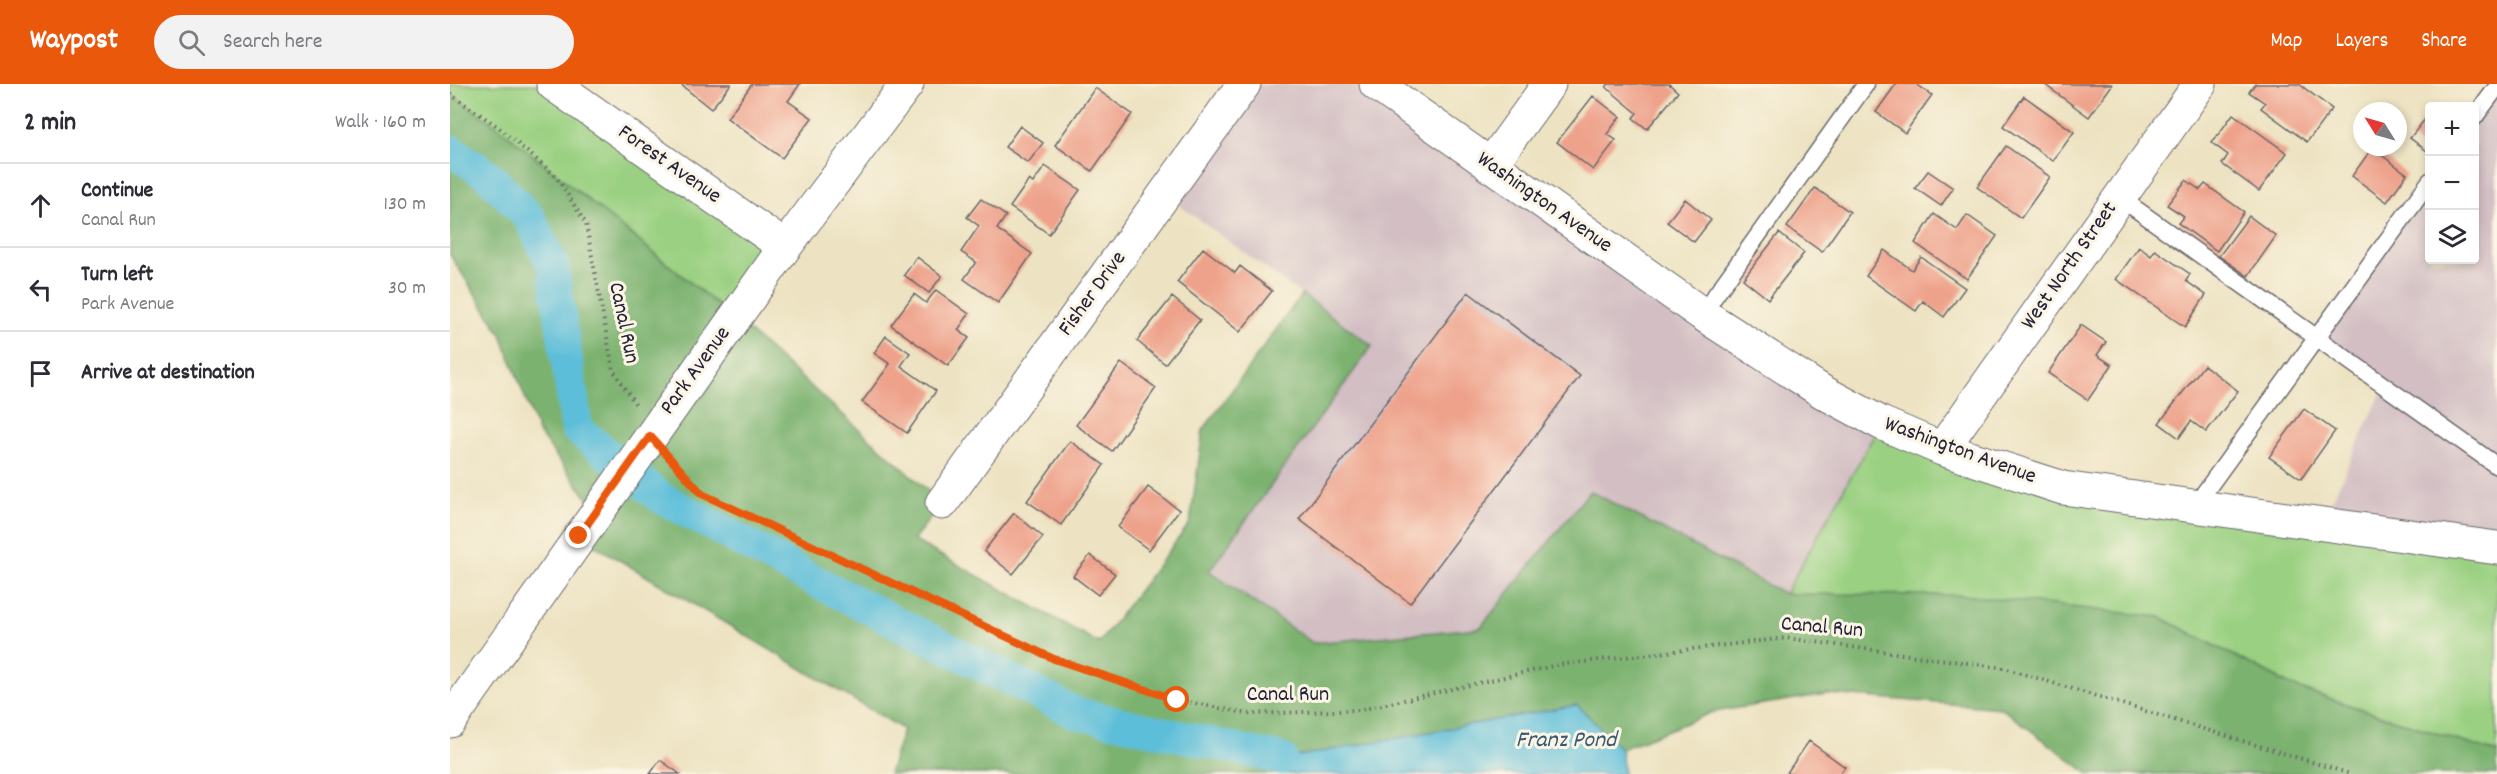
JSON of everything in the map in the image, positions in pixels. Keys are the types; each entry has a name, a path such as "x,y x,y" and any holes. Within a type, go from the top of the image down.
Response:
{"street":[{"name":"Forest Avenue","path":"553,84 785,247"},
{"name":"Park Avenue","path":"450,721 785,247 907,84"},
{"name":"Fisher Drive","path":"942,503 1244,84"},
{"name":"Washington Avenue","path":"1376,84 1702,314 1823,392 1881,423 1942,449 2063,488 2495,545"},
{"path":"1490,166 1549,84"},
{"name":"West North Street","path":"1942,449 2200,84"}],"lane":[{"path":"1702,314 1866,84"},
{"path":"2479,112 2497,87"},
{"path":"2194,507 2425,188"},
{"path":"2119,197 2497,465"}],"path":[{"name":"Canal Run","path":"450,94 497,126 556,176 586,224 613,370 637,406 650,436 702,494 1054,659 1177,700 1250,714 1360,710 1557,665 1786,638 2004,668 2351,774"}],"shaded area":[{"path":"1244,84 1376,84 1881,423 1785,594 1590,491 1480,628 1314,643 1209,571 1372,346 1164,194"},
{"path":"2497,87 2497,548 2321,524 2385,385 2318,337 2425,187 2425,264 2479,264 2479,112"}],"green space":[{"path":"450,84 553,84 785,247 734,318 497,126 450,94"},
{"path":"450,94 497,126 734,318 942,503 913,540 1099,643 1190,523 1203,430 1302,294 1372,346 1209,571 1313,643 1480,628 1590,491 1785,594 1963,595 2160,617 2294,687 2497,753 2497,774 2089,774 2001,708 1827,694 1713,712 1621,749 1577,705 1282,759 1284,774 889,774 903,729 579,536 597,511 538,432 501,334 450,255"},
{"path":"1881,423 2063,488 2497,548 2497,753 2294,687 2160,617 1785,594"}],"water":[{"name":"Franz Pond","path":"1577,705 1621,749 1624,774 1284,774 1282,759"}],"building":[{"path":"680,84 731,84 711,109"},
{"path":"752,84 800,84 788,101 812,118 782,158 727,118"},
{"path":"1609,84 1669,84 1678,92 1647,129 1633,118 1637,113 1606,87"},
{"path":"1896,84 1916,84 1932,95 1905,133 1876,112"},
{"path":"2044,84 2111,84 2112,85 2089,117"},
{"path":"2255,84 2299,84 2332,109 2307,142 2261,108 2265,103 2249,92"},
{"path":"1095,88 1132,114 1092,171 1055,145"},
{"path":"1593,96 1620,117 1607,134 1616,140 1593,170 1557,142"},
{"path":"2024,96 2074,132 2053,161 2003,126"},
{"path":"2233,114 2287,153 2259,191 2222,164 2228,155 2212,143"},
{"path":"2425,119 2425,149 2410,138"},
{"path":"1020,126 1043,143 1028,163 1005,147"},
{"path":"2006,146 2050,177 2021,218 1977,187"},
{"path":"2366,156 2383,156 2407,174 2387,202 2352,176"},
{"path":"1045,166 1080,190 1049,234 1010,207 1029,180 1033,183"},
{"path":"1928,171 1953,188 1941,206 1915,188"},
{"path":"2186,180 2200,190 2205,184 2244,212 2217,251 2178,223 2184,216 2167,205"},
{"path":"1815,188 1850,212 1822,252 1787,227"},
{"path":"981,199 1006,216 997,229 1032,254 998,303 964,279 976,262 961,252 979,226 967,217"},
{"path":"1685,199 1711,220 1694,242 1667,222"},
{"path":"1934,214 1957,230 1967,215 1997,236 1967,279 1915,243"},
{"path":"2249,216 2276,236 2248,276 2219,256"},
{"path":"1779,233 1804,253 1768,299 1743,279"},
{"path":"2139,247 2151,256 2155,250 2190,274 2186,281 2206,295 2185,327 2116,279"},
{"path":"1203,248 1235,273 1240,266 1272,291 1240,332 1177,282"},
{"path":"1884,250 1912,270 1921,257 1965,288 1944,317 1923,301 1916,311 1866,276"},
{"path":"917,257 942,276 929,293 904,275"},
{"path":"936,290 969,314 958,330 969,338 948,366 891,325 914,294 926,303"},
{"path":"1468,292 1580,376 1410,603 1299,519"},
{"path":"1172,297 1200,320 1165,364 1137,341"},
{"path":"2081,325 2106,342 2097,355 2112,365 2088,400 2048,373"},
{"path":"886,336 910,353 901,366 936,391 907,433 862,402 890,364 874,353"},
{"path":"1121,363 1156,388 1112,451 1076,425"},
{"path":"2204,365 2238,391 2206,432 2191,421 2179,438 2159,423"},
{"path":"2304,409 2335,431 2301,479 2269,457"},
{"path":"1070,441 1104,465 1061,525 1027,501"},
{"path":"1148,487 1179,510 1149,550 1118,527"},
{"path":"1014,513 1043,537 1013,574 984,551"},
{"path":"1090,555 1115,574 1098,595 1073,576"},
{"path":"1809,741 1845,767 1840,774 1786,774"},
{"path":"660,760 680,774 650,774"}],"waterway":[{"path":"450,150 488,175 529,217 553,266 577,429 660,497 819,583 1076,713 1282,759"}],"route":[{"path":"579,536 650,436 702,494 1054,659 1177,700"}]}
